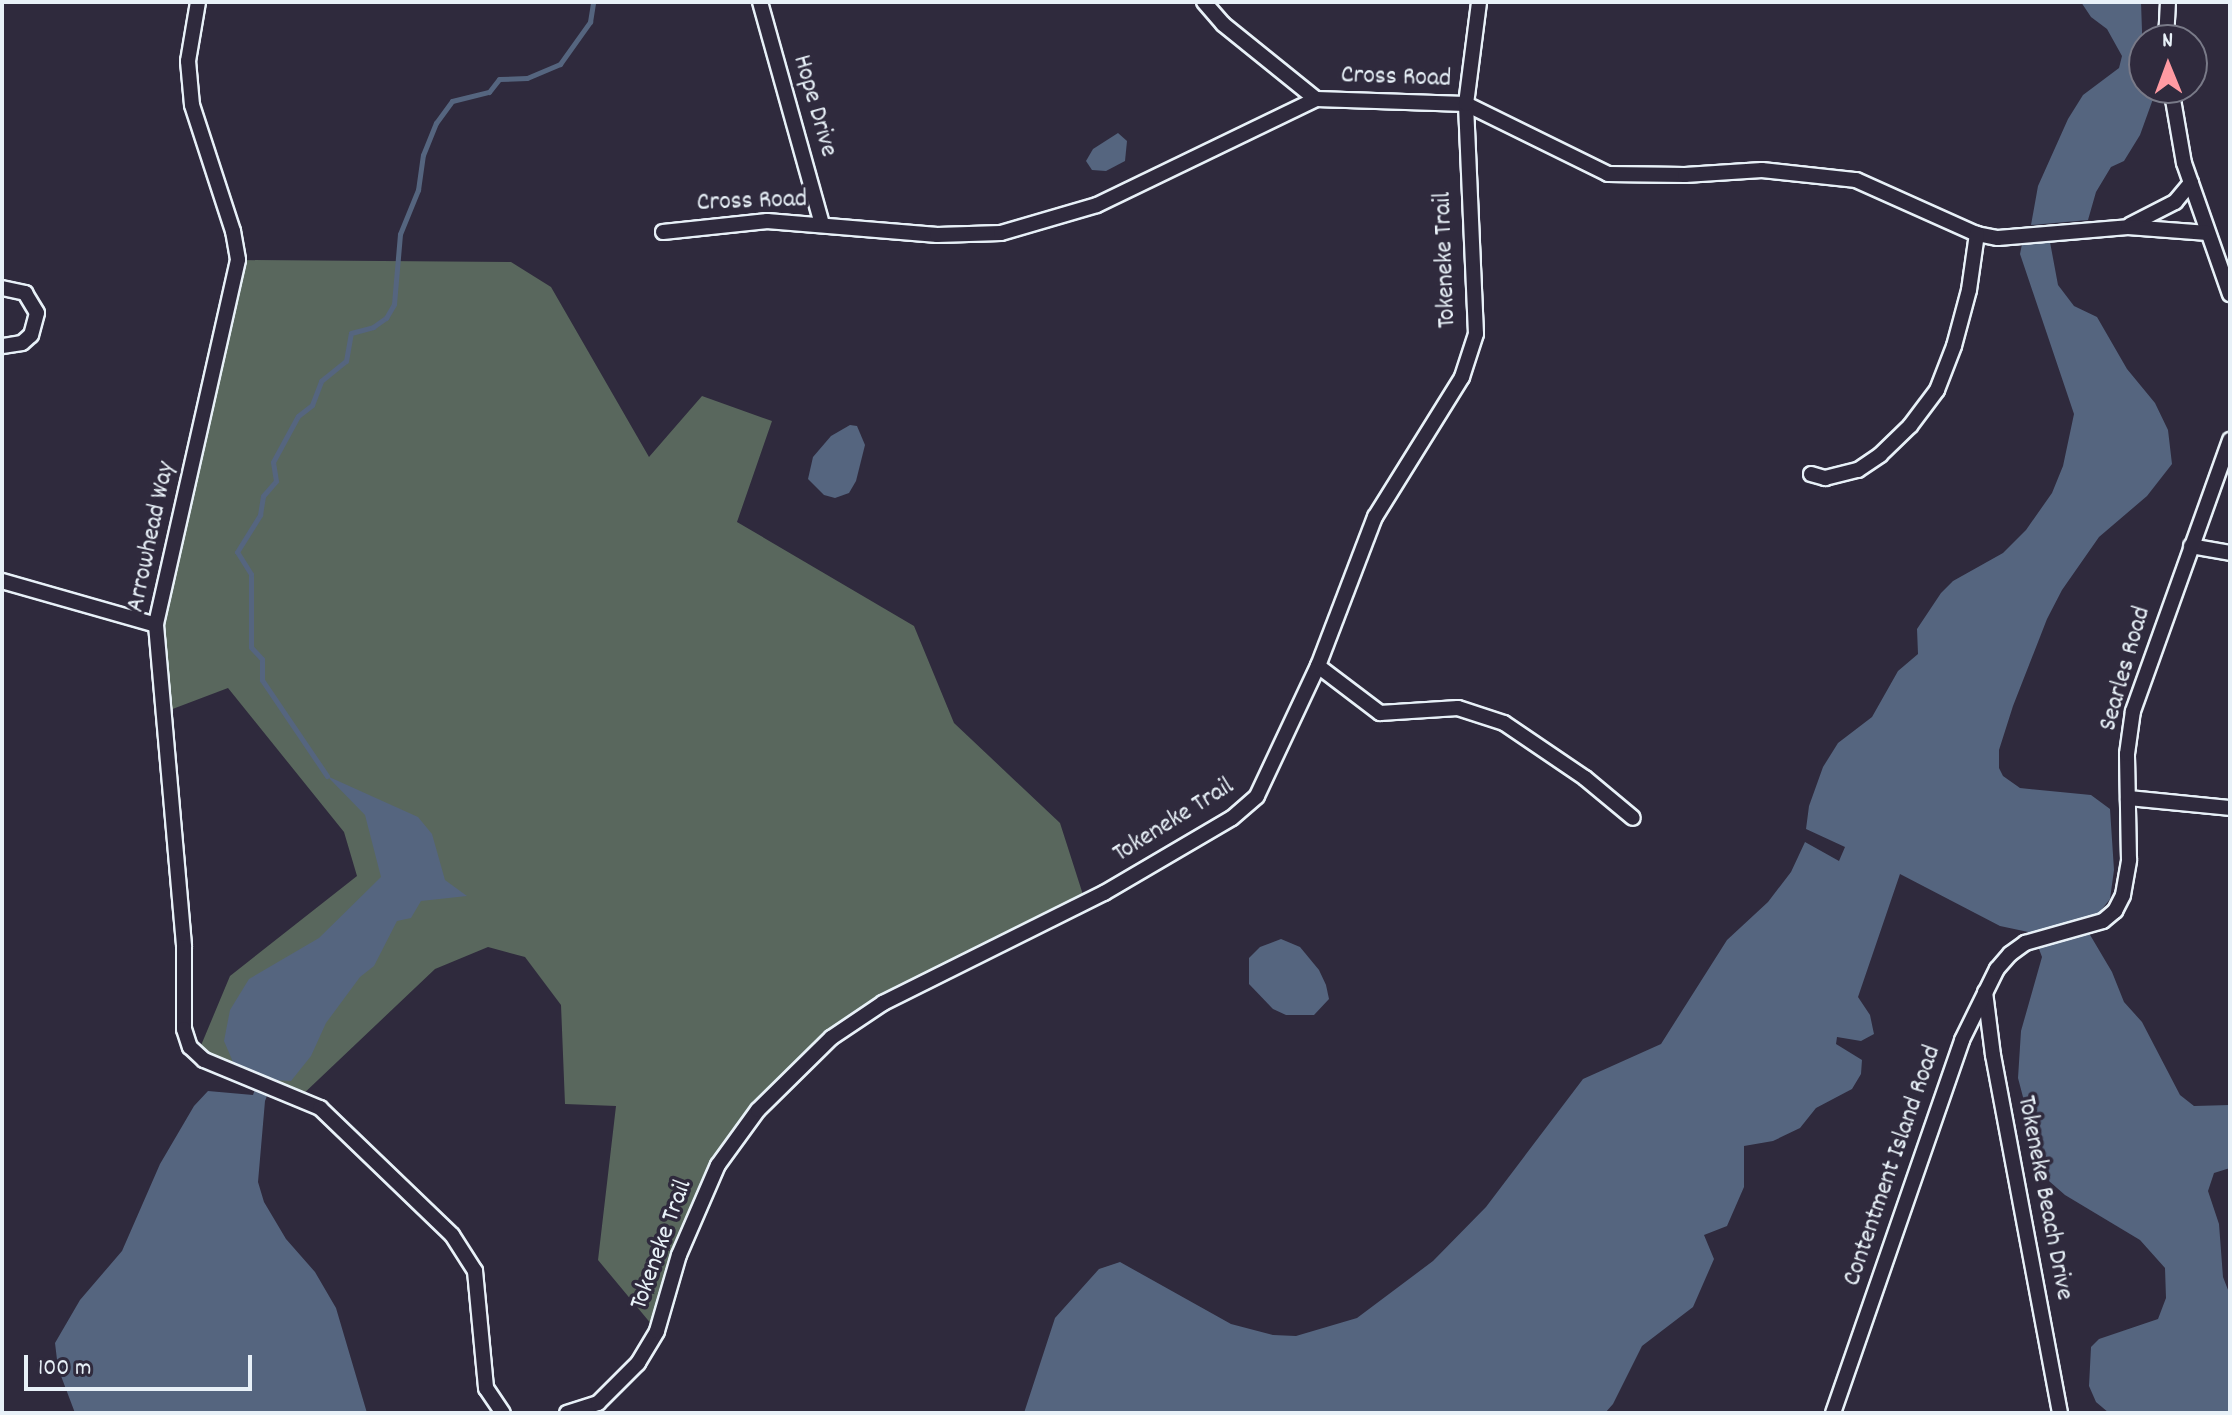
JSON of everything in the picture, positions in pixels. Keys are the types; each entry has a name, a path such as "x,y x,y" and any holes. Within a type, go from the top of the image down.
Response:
{"street":[{"name":"Arrowhead Way","path":"198,2 188,61 192,105 233,231 238,260 156,625 184,947 184,1029 197,1055 252,1082 308,1102 329,1115 452,1235 475,1271 486,1388 503,1413"},
{"name":"Hope Drive","path":"760,2 822,224"},
{"path":"1204,2 1223,24 1316,99"},
{"name":"Tokeneke Trail","path":"567,1413 598,1403 638,1363 657,1331 679,1255 718,1165 758,1110 831,1038 883,1003 1104,893 1232,818 1257,796 1318,666 1375,517 1462,377 1476,334 1466,104 1479,2"},
{"path":"2167,24 2168,2"},
{"name":"Cross Road","path":"663,232 752,221 937,235 1001,233 1097,205 1316,99 1466,104 1608,174 1685,175 1762,170 1856,180 1977,234 1998,238 2077,234 2128,227 2208,233"},
{"path":"2174,104 2184,163 2230,294"},
{"name":"Cross Road","path":"2128,227 2175,202 2191,183"},
{"path":"1811,474 1825,478 1858,470 1880,455 1910,426 1937,390 1954,346 1969,290 1977,234"},
{"path":"2,288 25,293 37,313 31,335 22,343 2,346"},
{"name":"Searles Road","path":"2019,947 2103,921 2115,911 2128,875 2127,754 2133,711 2230,440"},
{"path":"2191,546 2230,553"},
{"path":"2,581 156,625"},
{"path":"1318,666 1380,713 1458,708 1504,723 1585,778 1633,818"},
{"path":"2128,798 2230,808"},
{"name":"Contentment Island Road","path":"1833,1413 1962,1040 1997,969 2019,947"},
{"name":"Tokeneke Beach Drive","path":"1985,992 1993,1055 2060,1413"}],"green space":[{"path":"238,260 511,262 551,287 649,457 702,396 772,421 737,522 914,626 954,723 1060,823 1085,901 831,1038 718,1165 657,1331 598,1260 616,1106 565,1104 561,1005 525,957 488,947 435,969 299,1098 197,1055 230,976 357,876 344,832 228,688 162,713 156,625"}],"water":[{"path":"2081,2 2141,2 2142,24 2128,24 2128,104 2151,104 2140,135 2124,161 2111,167 2096,192 2088,220 2031,225 2038,186 2068,119 2083,95 2119,68 2122,56 2107,29 2091,17"},
{"path":"1118,133 1127,141 1125,161 1106,171 1092,170 1086,161 1093,149"},
{"path":"2050,242 2058,285 2074,306 2097,317 2127,369 2155,403 2168,430 2172,464 2147,496 2099,537 2062,590 2047,619 2013,706 1999,750 1999,768 2003,776 2020,788 2091,795 2110,809 2114,870 2110,899 2094,919 2083,923 2112,972 2124,1002 2142,1022 2180,1095 2194,1106 2230,1105 2230,1168 2214,1173 2208,1191 2219,1224 2223,1277 2230,1295 2230,1413 2109,1413 2096,1402 2089,1386 2091,1347 2099,1339 2158,1319 2166,1298 2165,1268 2140,1240 2065,1195 2049,1181 2039,1158 2018,1078 2021,1031 2042,957 2033,933 2000,926 1900,874 1858,997 1870,1015 1874,1034 1861,1041 1837,1037 1836,1044 1862,1060 1861,1074 1852,1089 1816,1108 1800,1128 1773,1141 1744,1146 1744,1187 1727,1226 1704,1235 1714,1259 1693,1307 1642,1346 1613,1404 1605,1413 1024,1413 1055,1318 1099,1269 1120,1262 1231,1324 1273,1335 1296,1336 1357,1318 1433,1261 1486,1207 1583,1079 1661,1044 1727,940 1768,902 1791,872 1805,842 1839,861 1845,847 1806,829 1809,806 1823,767 1838,743 1872,717 1898,671 1918,654 1917,629 1941,593 1953,581 2003,553 2026,530 2052,493 2063,466 2074,414 2020,254 2022,244"},
{"path":"850,425 857,426 865,445 856,481 849,493 835,498 824,495 808,479 813,457 831,436"},
{"path":"327,776 418,817 432,834 445,880 467,896 421,901 411,918 397,921 374,966 360,977 326,1023 311,1056 291,1081 273,1080 265,1101 258,1182 264,1202 286,1239 315,1272 336,1308 367,1413 75,1413 58,1368 55,1343 80,1300 122,1251 160,1164 194,1106 208,1091 253,1095 260,1074 233,1062 224,1041 230,1010 249,979 319,938 381,877 365,815"},
{"path":"1281,939 1300,947 1319,970 1326,985 1329,999 1314,1015 1286,1015 1273,1009 1249,984 1249,958 1260,947"}],"waterway":[{"path":"327,776 262,680 262,659 251,647 251,574 237,552 260,515 263,496 276,481 273,462 298,416 312,405 321,381 346,361 351,333 373,327 386,318 394,304 400,234 418,190 423,155 436,123 452,101 489,92 499,79 527,78 560,64 590,22 593,2"},
{"path":"2041,227 2043,243"}]}
